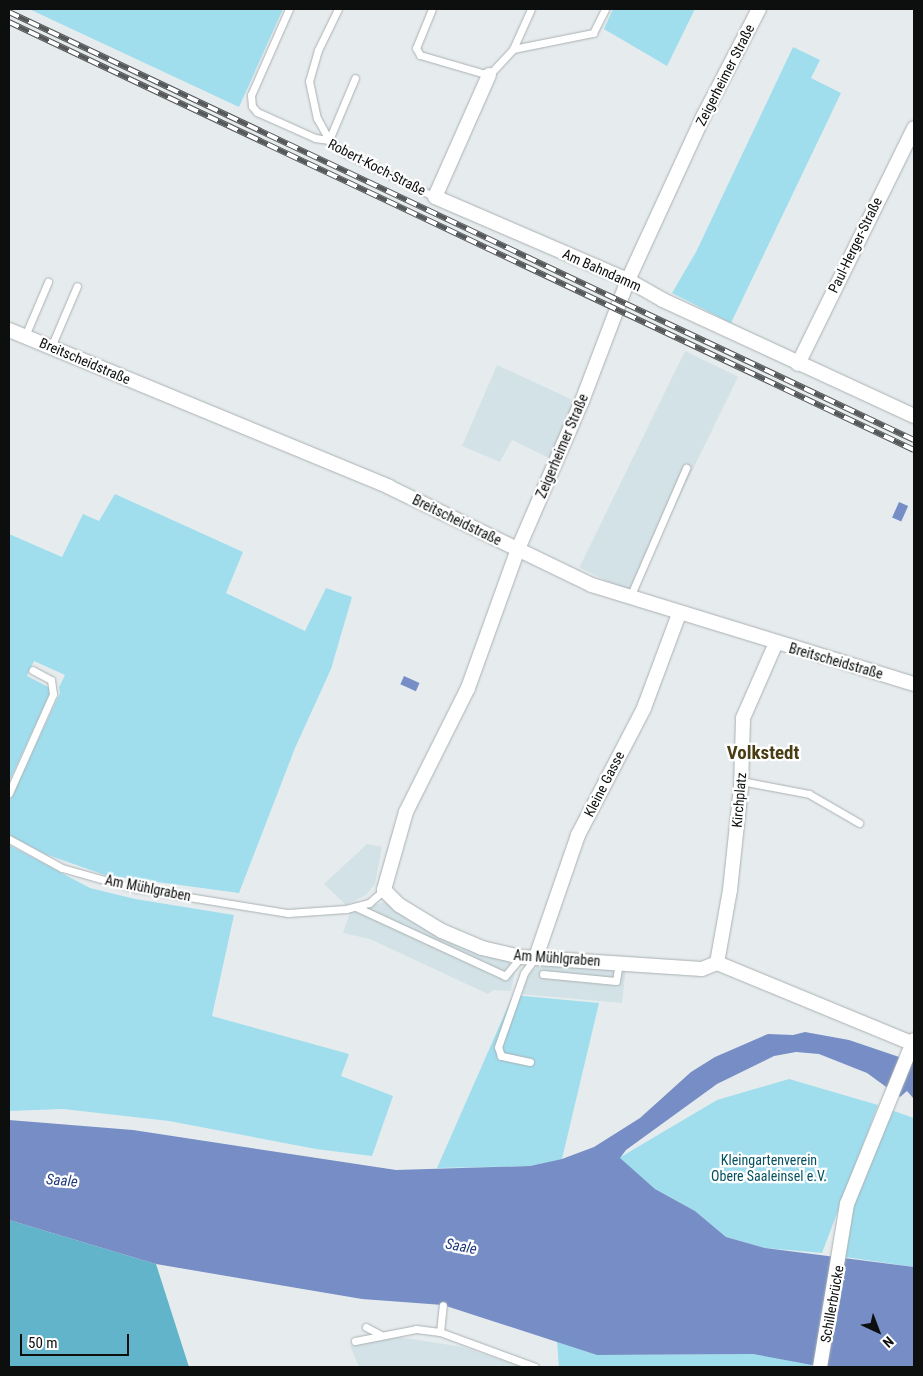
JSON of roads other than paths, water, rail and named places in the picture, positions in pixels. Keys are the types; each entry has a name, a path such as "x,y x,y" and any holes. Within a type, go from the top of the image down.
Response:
{"street":[{"name":"Zeigerheimer Straße","path":"384,890 406,812 468,688 518,549 582,401 628,280 703,117 758,9"},
{"path":"435,197 489,75"},
{"name":"Paul-Herger-Straße","path":"798,364 914,128"},
{"name":"Am Bahndamm","path":"435,197 628,280 663,300 914,416"},
{"name":"Breitscheidstraße","path":"9,330 389,487 592,584 679,614 914,684"},
{"name":"Kleine Gasse","path":"536,958 578,835 644,708 679,614"},
{"name":"Kirchplatz","path":"717,963 730,890 741,781 743,718 776,643"},
{"name":"Am Mühlgraben","path":"384,890 399,904 430,923 474,945 521,957 702,968 717,963"},
{"path":"717,963 914,1043"},
{"name":"Schillerbrücke","path":"820,1367 843,1240 847,1204 914,1043"}],"lane":[{"name":"Robert-Koch-Straße","path":"289,9 251,96 252,106 257,112 315,138 329,140 342,152 435,197"},
{"path":"329,140 316,118 308,81 318,50 338,9"},
{"path":"432,9 416,48 420,55 489,75 513,49 531,9"},
{"path":"513,49 593,33 606,9"},
{"path":"329,140 355,78"},
{"path":"25,336 48,282"},
{"path":"51,347 77,286"},
{"path":"630,598 686,468"},
{"path":"9,793 53,694 52,680 32,670"},
{"path":"741,781 809,794 859,823"},
{"name":"Am Mühlgraben","path":"9,839 62,868 133,888 288,913 336,911 369,903 384,890"},
{"path":"355,906 505,976 521,957"},
{"path":"423,938 430,923"},
{"path":"469,959 474,945"},
{"path":"530,1062 501,1056 498,1047 524,973 536,958"},
{"path":"543,974 616,980 619,962"},
{"path":"440,1332 443,1305"},
{"path":"366,1327 382,1335"},
{"path":"355,1341 416,1329 440,1332 535,1367"}],"water":[{"path":"899,502 908,506 901,522 892,518"},
{"path":"404,676 420,683 416,691 400,684"},
{"name":"Saale","path":"805,1032 849,1040 914,1062 914,1099 907,1091 900,1097 867,1073 819,1054 796,1052 774,1056 717,1084 626,1150 620,1158 655,1189 695,1211 726,1237 765,1248 914,1267 914,1367 823,1367 753,1354 597,1355 443,1305 362,1299 156,1264 9,1220 9,1120 133,1130 396,1170 530,1166 562,1159 594,1147 640,1118 691,1072 715,1057 768,1034 793,1035"}],"railway":[{"path":"9,12 914,440"},
{"path":"9,22 914,450"}],"district":[{"name":"Volkstedt","path":"763,753"}],"park label":[{"name":"Kleingartenverein Obere Saaleinsel e.V.","path":"769,1168"}]}
